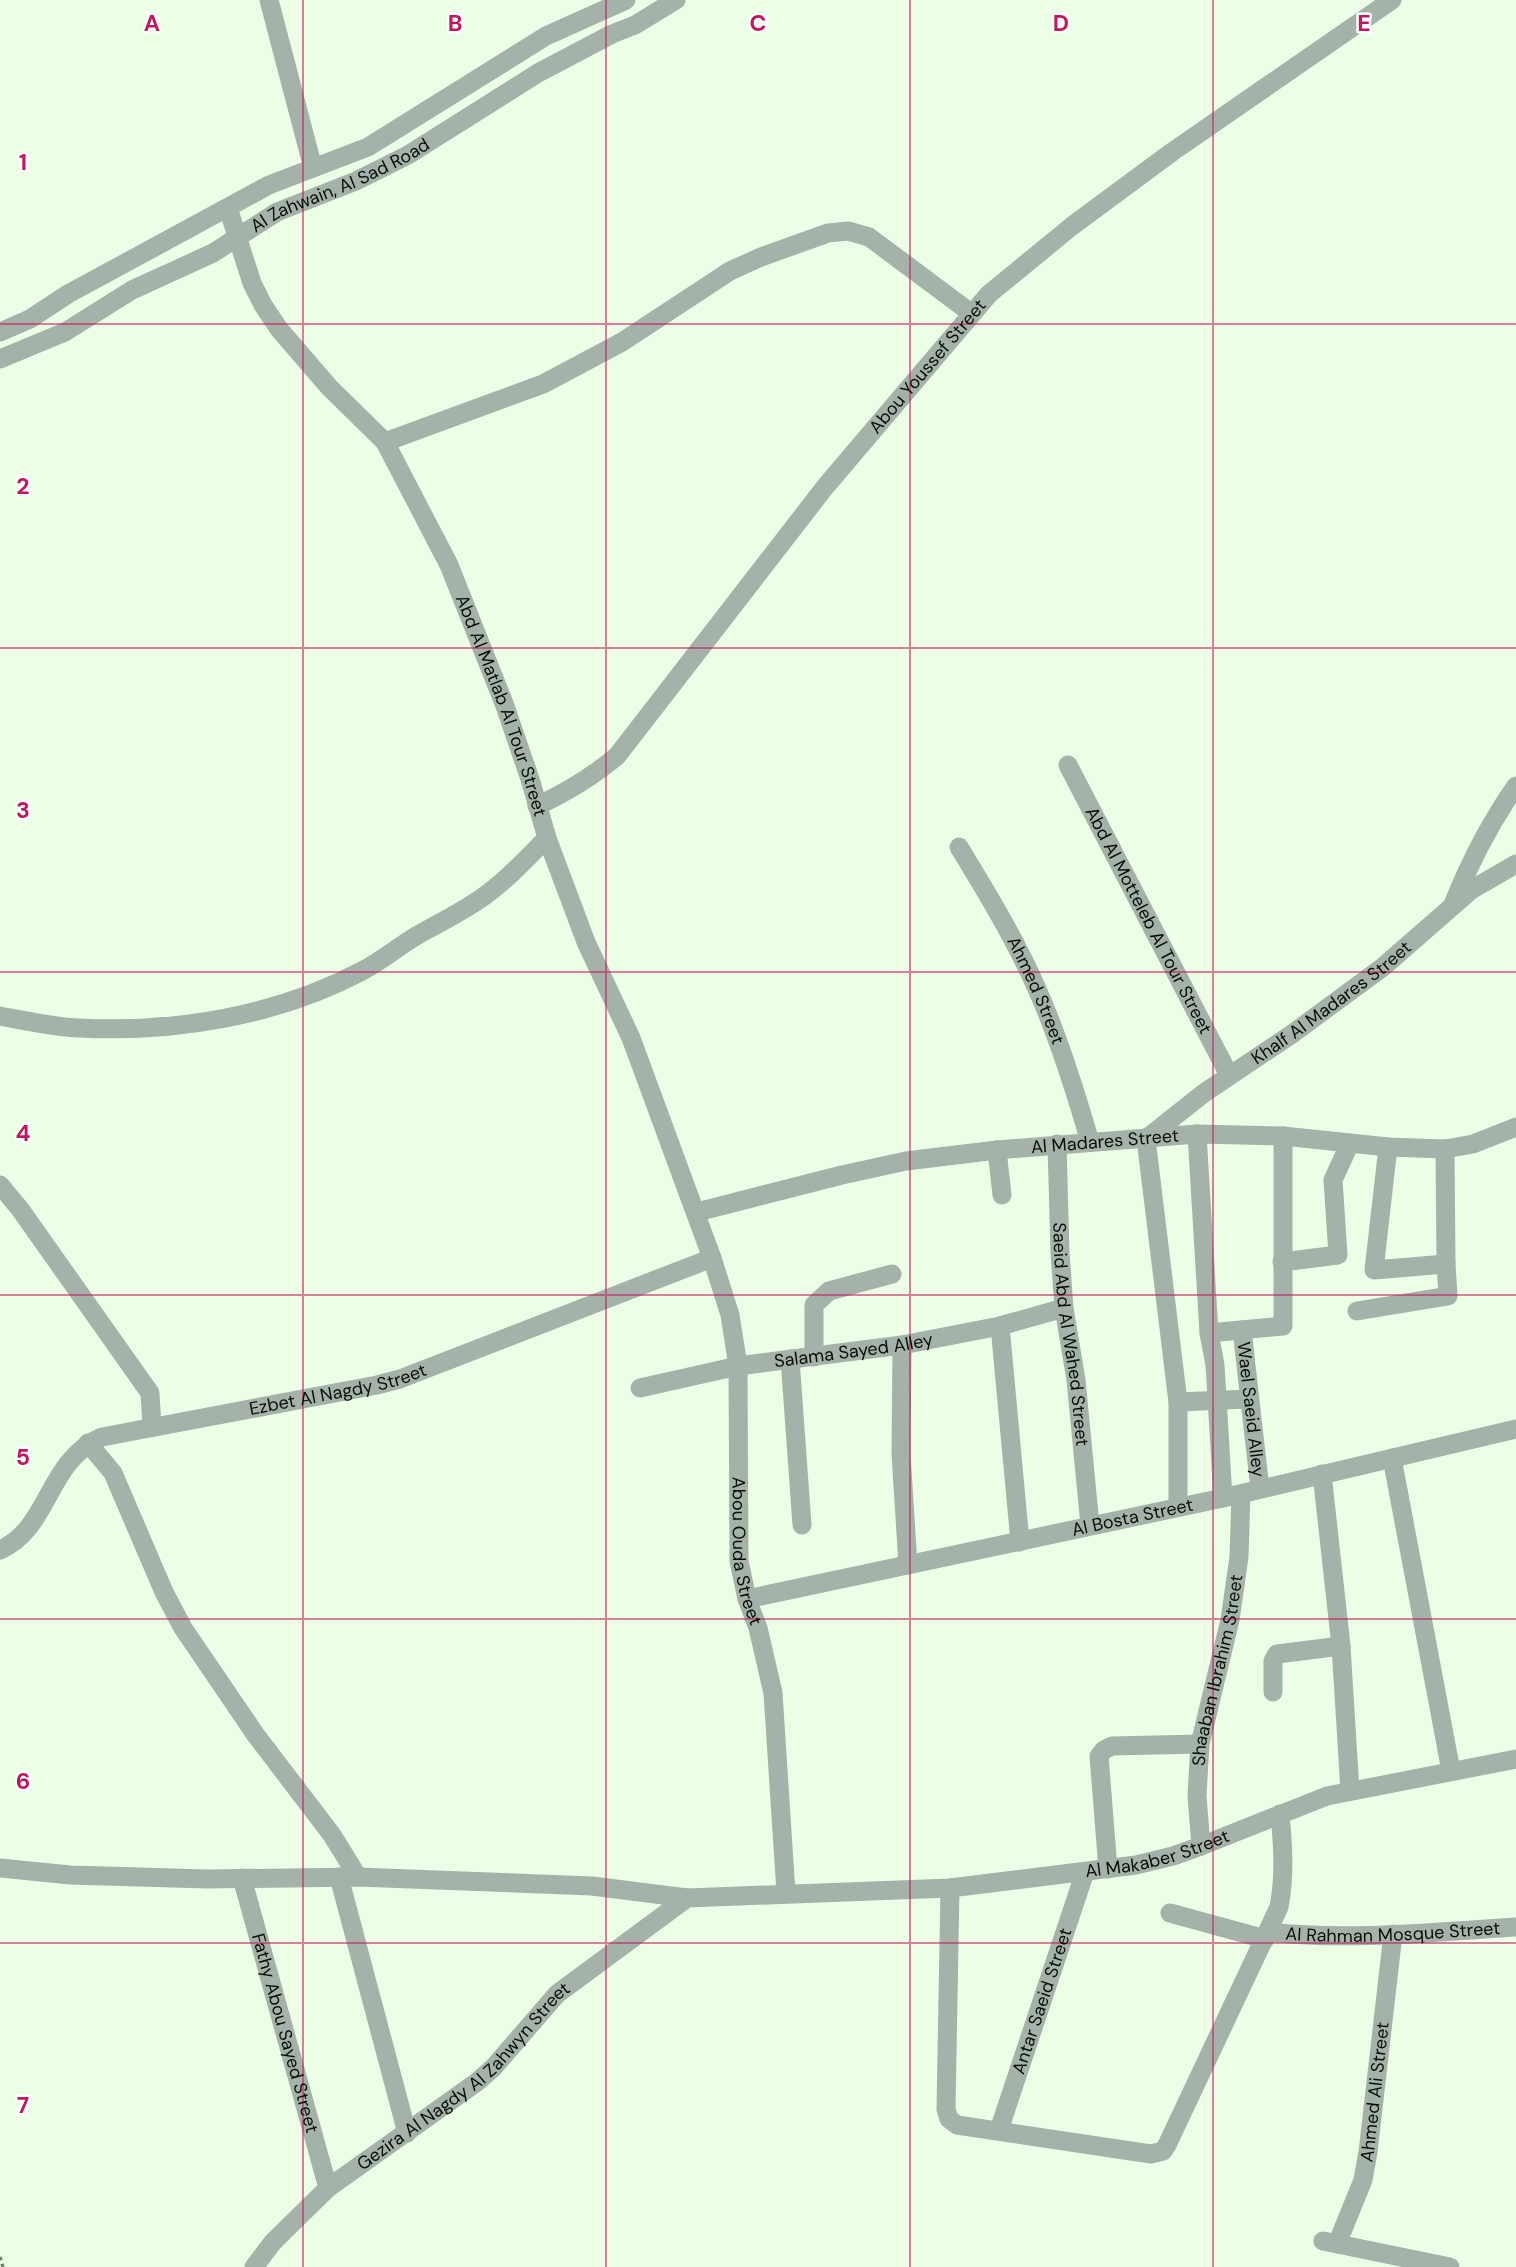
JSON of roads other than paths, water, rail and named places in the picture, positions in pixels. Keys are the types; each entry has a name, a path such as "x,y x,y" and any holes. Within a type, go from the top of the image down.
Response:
{"street":[{"path":"268,0 313,168"},
{"name":"Al Zahwain, Al Sad Road","path":"0,332 30,319 96,279 269,184 368,147 546,36 626,0"},
{"name":"Al Zahwain, Al Sad Road","path":"0,359 65,332 132,290 213,253 277,212 356,181 408,155 538,73 646,19 676,0"},
{"name":"Abou Youssef Street","path":"537,806 585,781 617,756 825,487 971,313 1013,273 1233,109 1392,0"},
{"name":"Abd Al Matlab Al Tour Street","path":"228,208 253,283 279,329 328,387 385,442 449,565 505,706 547,838 586,942 631,1038 697,1212"},
{"path":"385,442 543,384 622,342 730,271 828,233 848,231 869,237 971,313"},
{"name":"Abd Al Motteleb Al Tour Street","path":"1068,765 1229,1075"},
{"path":"1453,904 1469,863 1485,833 1516,786"},
{"path":"0,1016 75,1028 115,1030 170,1026 281,1005 315,993 364,970 413,937 480,899 547,838"},
{"name":"Ahmed Street","path":"959,847 1001,916 1037,989 1067,1064 1090,1142"},
{"name":"Khalf Al Madares Street","path":"1146,1139 1229,1075 1292,1034 1383,967 1471,890 1516,864"},
{"name":"Al Madares Street","path":"697,1212 906,1161 997,1150 1197,1134 1283,1136 1388,1147 1445,1149 1473,1144 1516,1127"},
{"path":"1197,1134 1209,1334 1215,1365 1217,1399 1241,1494"},
{"path":"1209,1334 1283,1326 1283,1136"},
{"path":"1146,1139 1178,1402 1178,1507"},
{"path":"1282,1262 1338,1255 1334,1180 1350,1143"},
{"name":"Saeid Abd Al Wahed Street","path":"1057,1144 1064,1308 1082,1428 1090,1525"},
{"path":"1388,1147 1374,1270 1446,1264"},
{"path":"1357,1311 1448,1296 1445,1149"},
{"path":"997,1150 1002,1195"},
{"path":"0,1185 20,1209 150,1393 152,1427"},
{"name":"Abou Ouda Street","path":"697,1212 730,1315 738,1366 739,1561 773,1693 786,1893"},
{"name":"Ezbet Al Nagdy Street","path":"0,1550 18,1540 27,1531 61,1470 73,1455 88,1443 102,1437 400,1379 712,1258"},
{"path":"814,1357 814,1305 822,1296 891,1274"},
{"name":"Salama Sayed Alley","path":"640,1388 738,1366 902,1345 1000,1326 1064,1308"},
{"path":"1000,1326 1020,1542"},
{"name":"Wael Saeid Alley","path":"1241,1494 1249,1399 1242,1330"},
{"path":"902,1345 901,1454 908,1565"},
{"path":"790,1359 802,1525"},
{"path":"1178,1402 1249,1399"},
{"name":"Al Bosta Street","path":"747,1599 1241,1494 1516,1429"},
{"path":"88,1443 113,1473 159,1580 183,1628 255,1734 332,1835 349,1877 407,2133"},
{"path":"1392,1458 1451,1771"},
{"path":"1322,1474 1341,1646 1350,1791"},
{"name":"Shaaban Ibrahim Street","path":"1201,1846 1197,1796 1200,1744 1230,1619 1239,1557 1241,1494"},
{"path":"1273,1692 1273,1661 1278,1654 1341,1646"},
{"path":"1108,1869 1099,1755 1101,1752 1112,1746 1200,1744"},
{"name":"Al Makaber Street","path":"0,1868 70,1875 349,1877 592,1886 687,1898 950,1888 1108,1869 1173,1856 1309,1802 1350,1791 1516,1759"},
{"path":"950,1888 946,2114 957,2124 1151,2154 1163,2151 1279,1908 1283,1885 1280,1814"},
{"name":"Antar Saeid Street","path":"999,2130 1085,1872"},
{"name":"Fathy Abou Sayed Street","path":"243,1878 328,2188"},
{"name":"Gezira Al Nagdy Al Zahwyn Street","path":"254,2267 273,2242 328,2188 454,2099 493,2068 556,1994 687,1898"},
{"path":"1170,1913 1267,1936"},
{"name":"Al Rahman Mosque Street","path":"1267,1936 1393,1934 1516,1927"},
{"name":"Ahmed Ali Street","path":"1393,1934 1363,2180 1330,2242 1450,2267"}]}
